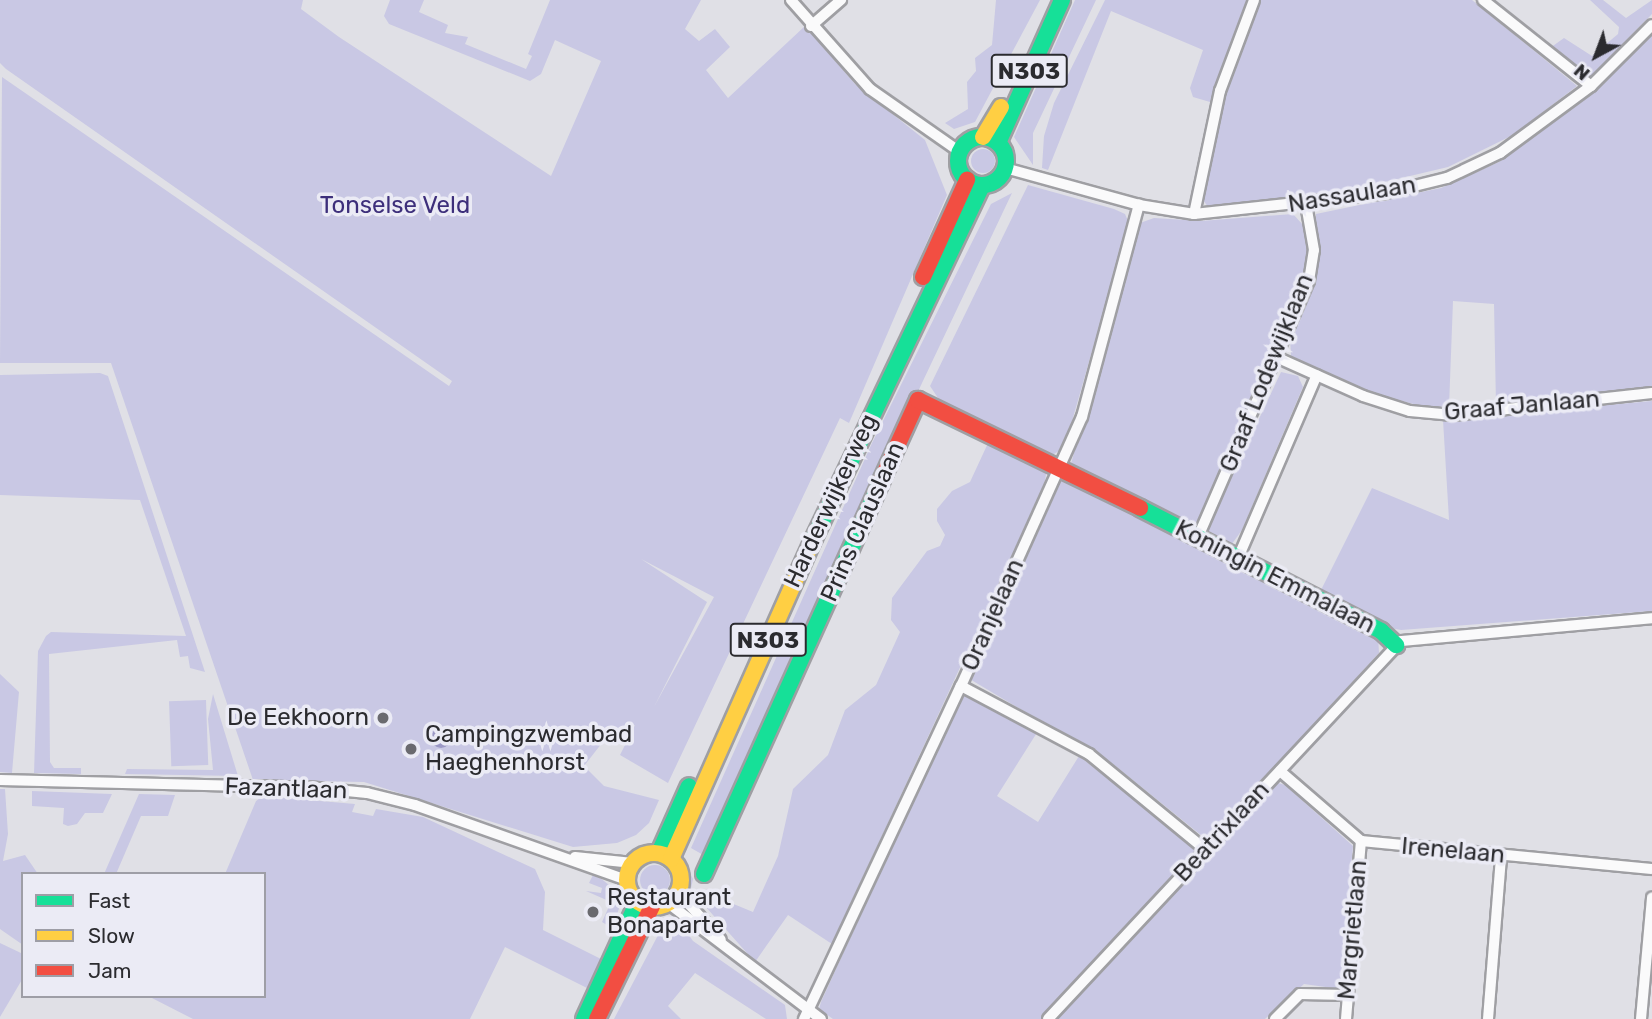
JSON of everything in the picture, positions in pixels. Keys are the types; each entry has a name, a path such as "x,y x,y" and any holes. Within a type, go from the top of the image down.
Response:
{"main road":[{"name":"N303","path":"991,140 1053,0"},
{"name":"N303","path":"991,140 1062,0"},
{"name":"N303","path":"960,152 969,141 991,140"},
{"path":"991,140 1005,155 1005,168"},
{"path":"960,152 959,167 974,183"},
{"name":"N303","path":"974,183 996,181 1005,168"},
{"name":"Harderwijkerweg","path":"665,856 974,183"},
{"name":"Koningin Emmalaan","path":"918,400 1060,467 1198,537 1381,631 1396,645"},
{"name":"Prins Clauslaan","path":"704,874 918,400"},
{"path":"584,1019 659,901 680,874 665,856 649,853 633,863 627,880 659,901"},
{"path":"597,1019 659,901"}],"street":[{"path":"791,0 811,26 870,89 960,152"},
{"path":"811,26 841,0"},
{"path":"1194,214 1220,91 1254,0"},
{"path":"1483,0 1591,86"},
{"name":"Nassaulaan","path":"1005,168 1139,205 1194,214 1306,204 1386,193 1447,178 1500,153 1591,86 1652,24"},
{"name":"Graaf Lodewijklaan","path":"1198,537 1308,281 1314,250 1306,204"},
{"name":"Oranjelaan","path":"807,1015 961,686 1082,417 1139,205"},
{"name":"Graaf Janlaan","path":"1276,358 1410,411 1453,415 1652,393"},
{"name":"Graaf Lodewijklaan","path":"1238,558 1317,375"},
{"name":"Koningin Emmalaan","path":"1396,645 1419,636 1652,618"},
{"name":"Beatrixlaan","path":"1048,1019 1396,645"},
{"path":"961,686 1089,754 1206,850"},
{"path":"1280,771 1361,841"},
{"name":"Fazantlaan","path":"0,780 354,791 402,801 627,880"},
{"name":"Irenelaan","path":"1361,841 1652,869"},
{"name":"Margrietlaan","path":"1346,1019 1361,841"},
{"name":"Fazantlaan","path":"562,856 633,863"},
{"path":"1488,1019 1502,856"},
{"path":"1641,1019 1647,1007 1652,897"},
{"path":"659,901 807,1015 821,1019"},
{"path":"1276,1019 1293,999 1307,992 1348,995"}],"green space":[{"name":"Tonselse Veld","path":"0,0 303,0 301,9 339,37 551,176 601,61 555,40 541,74 530,81 389,24 384,16 390,0 424,0 419,12 448,25 445,33 468,37 465,44 526,69 532,56 528,54 550,0 701,0 685,29 699,41 715,29 730,47 706,70 728,98 805,26 855,84 925,140 947,195 849,423 840,418 668,783 620,755 635,725 609,734 584,766 604,786 659,800 649,823 636,835 617,843 573,847 364,782 253,780 111,363 0,363 2,77 449,386 452,381 0,63","holes":["641,559 714,597 654,707 707,602"]},
{"path":"996,0 1040,0 975,122 954,129 945,123 968,109 967,82 976,71 975,58 992,45"},
{"path":"1075,0 1096,0 1033,133 1033,165 1014,137"},
{"path":"1105,0 1248,0 1210,102 1193,97 1190,88 1203,50 1111,11 1048,170 1042,168 1044,136 1054,103"},
{"path":"1259,0 1472,0 1577,86 1513,135 1448,167 1330,195 1208,207 1201,197 1225,94"},
{"path":"1590,0 1603,0 1626,18 1652,0 1652,14 1588,79 1550,48 1564,38 1592,56 1618,34 1619,27"},
{"path":"1652,32 1652,387 1496,405 1494,304 1453,301 1449,407 1421,406 1372,393 1291,356 1290,337 1315,275 1316,214 1441,188 1499,162 1595,92"},
{"path":"983,149 992,152 995,161 992,170 983,173 974,170 971,161 974,152"},
{"path":"1028,185 1114,209 1125,214 1129,223 1068,435 1062,449 1049,457 942,404 930,386"},
{"path":"1012,193 705,856 691,848 872,443 991,204"},
{"path":"1293,214 1303,225 1309,249 1304,281 1195,527 1190,528 1070,467 1140,223 1154,218 1201,221"},
{"path":"1281,372 1298,376 1303,387 1242,530 1229,548 1209,538 1209,525"},
{"path":"100,373 108,376 205,672 190,668 188,656 180,657 177,640 49,654 50,762 54,768 81,768 81,774 34,773 38,651 46,636 51,632 186,636 140,500 0,495 0,375"},
{"path":"1652,401 1652,611 1401,630 1385,627 1319,594 1372,488 1449,520 1443,420"},
{"path":"989,441 1047,469 1044,486 832,944 788,915 755,962 696,896 702,891 753,912 778,856 793,789 828,755 845,710 876,685 900,632 891,620 892,598 927,551 940,546 945,535 937,521 937,509 952,491 970,482"},
{"path":"1061,476 1378,637 1379,653 1207,840 1113,764 968,678"},
{"path":"0,674 19,692 12,773 0,772"},
{"path":"213,694 238,776 125,774 127,769 213,770 208,719"},
{"path":"961,695 976,698 1038,731 997,796 1038,822 1079,756 1190,843 1195,852 1041,1019 833,1019 819,1009 821,1002"},
{"path":"206,700 208,765 171,766 169,701"},
{"path":"1275,782 1285,785 1353,846 1340,989 1304,984 1265,1019 1057,1019"},
{"path":"0,789 5,789 8,834 3,861 25,855 37,872 21,872 21,944 0,929"},
{"path":"32,791 112,794 103,813 85,813 77,824 68,826 63,824 64,808 32,806"},
{"path":"139,794 175,795 168,816 141,816 117,872 105,872"},
{"path":"263,796 355,804 352,812 373,816 376,809 423,817 535,869 545,892 543,930 601,959 587,988 505,947 470,1019 193,1019 152,998 266,998 266,872 226,872 256,801"},
{"path":"679,852 693,879 690,893 681,862"},
{"path":"655,865 666,869 670,880 666,891 655,895 644,891 640,880 644,869"},
{"path":"594,873 614,889 621,903 612,928 602,922 611,902 586,891 601,893 602,888 589,883"},
{"path":"666,920 683,927 693,941 785,1005 787,1019 766,1019 695,973 668,1006 681,1019 614,1019"},
{"path":"0,943 21,953 21,981 0,1017"}],"shaded area":[{"path":"441,728 448,731 451,738 448,745 441,748 434,745 431,738 434,731"}],"traffic: fast":[{"path":"998,143 1062,0"},
{"path":"982,137 999,144 1006,161 999,178 982,185 965,178 958,161 965,144 982,137"},
{"path":"814,538 982,185"},
{"path":"704,874 882,479"},
{"path":"1140,508 1381,631 1396,645"},
{"path":"659,853 689,786"},
{"path":"584,1019 638,901"}],"traffic: slow":[{"path":"983,137 1001,107"},
{"path":"671,859 814,538"},
{"path":"654,853 673,861 681,880 673,899 654,907 635,899 627,880 635,861 654,853"}],"traffic: jam":[{"path":"923,277 967,180"},
{"path":"882,479 918,400 1140,508"},
{"path":"597,1019 652,906"}],"place":[{"name":"De Eekhoorn","path":"383,718"},
{"name":"Campingzwembad Haeghenhorst","path":"411,749"},
{"name":"Restaurant Bonaparte","path":"593,912"}]}
